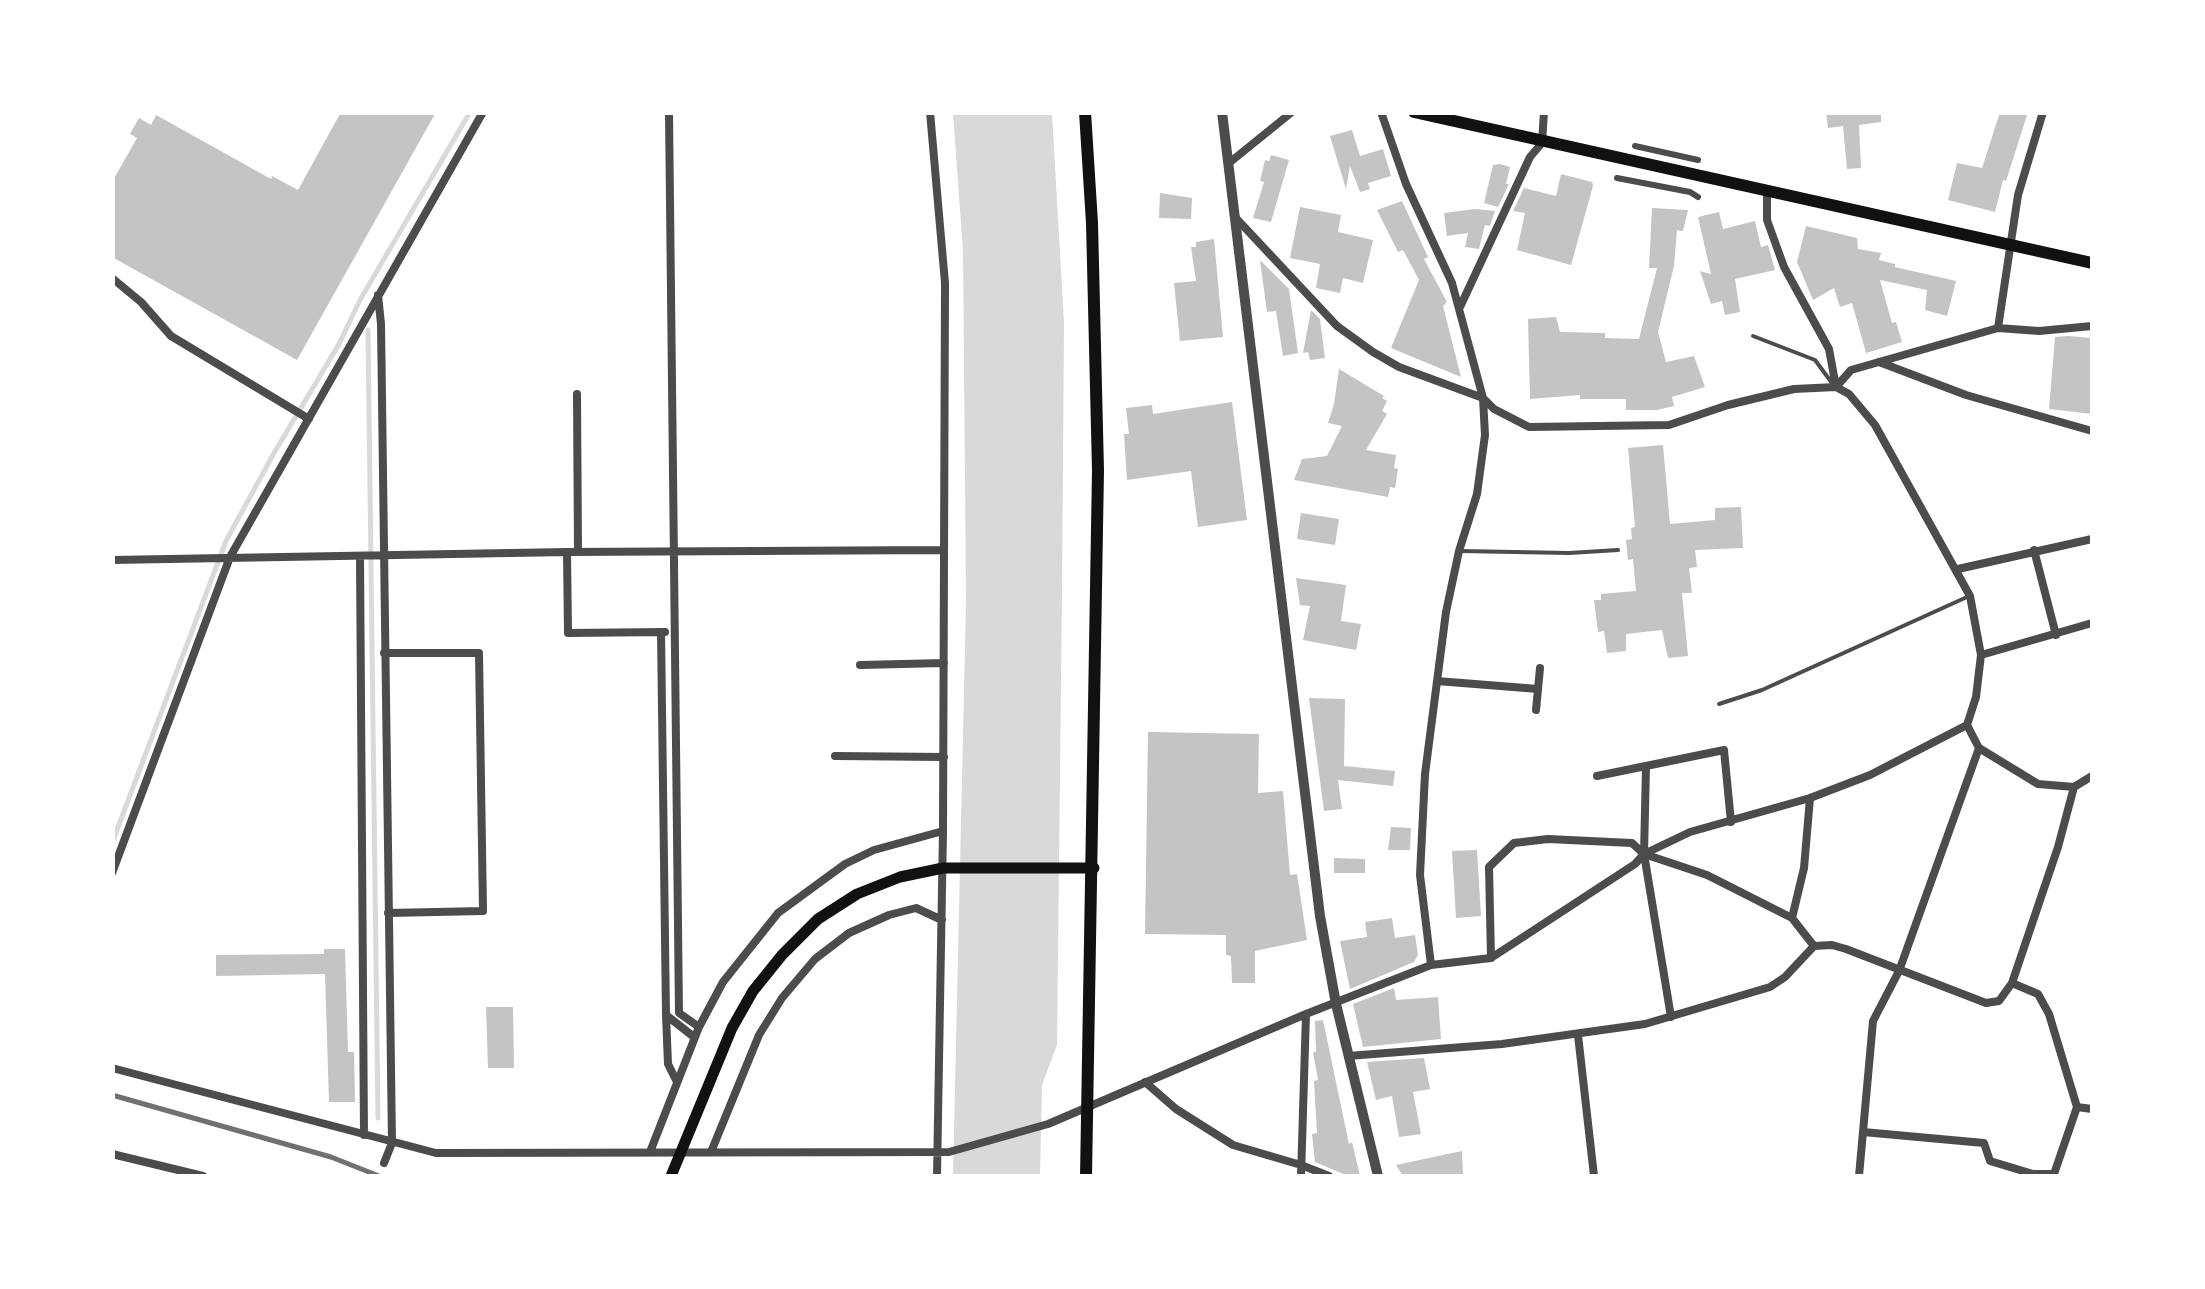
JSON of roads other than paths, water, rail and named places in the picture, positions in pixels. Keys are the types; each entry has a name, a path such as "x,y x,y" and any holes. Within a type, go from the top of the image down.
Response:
{"main road":[{"path":"1085,112 1092,222 1098,470 1086,1176"},
{"path":"1414,112 2092,263"},
{"path":"671,1176 732,1028 753,991 818,918 857,894 900,877 943,868 1094,868"}],"street":[{"path":"112,873 230,557 484,112"},
{"path":"669,112 679,1013 699,1026"},
{"path":"930,112 945,283 944,831 937,1176"},
{"path":"1222,112 1320,916 1336,1004 1378,1176"},
{"path":"1229,162 1292,112"},
{"path":"1380,112 1406,184 1460,307 1482,398 1484,434 1476,494 1459,550 1425,774 1420,875 1431,966"},
{"path":"1460,307 1530,158 1542,143 1544,112"},
{"path":"1998,328 2018,194 2043,112"},
{"path":"1635,146 1698,160"},
{"path":"1658,185 1665,152"},
{"path":"1617,178 1690,192 1698,197"},
{"path":"1767,192 1767,220 1784,267 1829,349 1836,388"},
{"path":"112,1068 436,1153 948,1152 1048,1124 1306,1014 1431,966 1491,958 1635,864 1644,854 1690,832 1810,798 1870,775 1967,725 1976,697 1981,656 1970,596 1875,425 1849,394 1836,388 1794,390 1669,424 1529,427 1494,409 1482,398 1399,366 1337,326 1234,216"},
{"path":"112,278 141,302 170,336 309,419"},
{"path":"378,295 392,1142 384,1164"},
{"path":"1836,388 1851,370 1998,328 2039,331 2092,326"},
{"path":"1879,362 1966,395 2092,430"},
{"path":"577,394 578,552"},
{"path":"1958,569 2092,539"},
{"path":"112,560 944,550"},
{"path":"2034,550 2056,635"},
{"path":"567,552 568,632 675,632"},
{"path":"360,556 364,1135"},
{"path":"1981,656 2092,623"},
{"path":"661,632 666,1016 668,1064 677,1082"},
{"path":"384,652 479,652 480,672 483,911 388,914"},
{"path":"860,666 944,663"},
{"path":"1536,710 1540,668"},
{"path":"1437,681 1538,690"},
{"path":"1967,725 1979,748 2038,784 2074,788 2092,776"},
{"path":"1860,1176 1874,1021 1899,971 1979,748"},
{"path":"1598,776 1724,750 1730,822"},
{"path":"835,756 944,757"},
{"path":"1646,767 1644,854 1671,1017"},
{"path":"1348,1056 1450,1050 1578,1035 1671,1017 1770,987 1814,946 1846,949 1986,1003 1999,1001 2012,983 2074,788"},
{"path":"1792,918 1804,868 1810,798"},
{"path":"650,1152 699,1026 723,982 778,913 845,864 874,850 944,831"},
{"path":"1491,958 1489,867 1514,843 1548,839 1632,843 1644,854 1707,875 1792,918 1814,946"},
{"path":"707,1152 759,1034 782,998 815,959 850,933 889,916 916,908 942,920"},
{"path":"1863,1132 1984,1143 1990,1161 2033,1175 2054,1174 2077,1107 2049,1014 2038,994 2012,983"},
{"path":"1301,1176 1306,1014"},
{"path":"666,1016 694,1037"},
{"path":"1578,1035 1594,1176"},
{"path":"1144,1082 1234,1145 1329,1176"},
{"path":"2077,1107 2092,1109"},
{"path":"112,1154 203,1176"}],"lane":[{"path":"1753,336 1816,360 1836,388"},
{"path":"1459,550 1618,550"},
{"path":"1719,704 1762,690 1970,596"}],"waterway":[{"path":"112,843 226,541 470,112"},
{"path":"368,330 378,1118"}],"railway":[{"path":"112,1095 331,1157 379,1176"}]}
